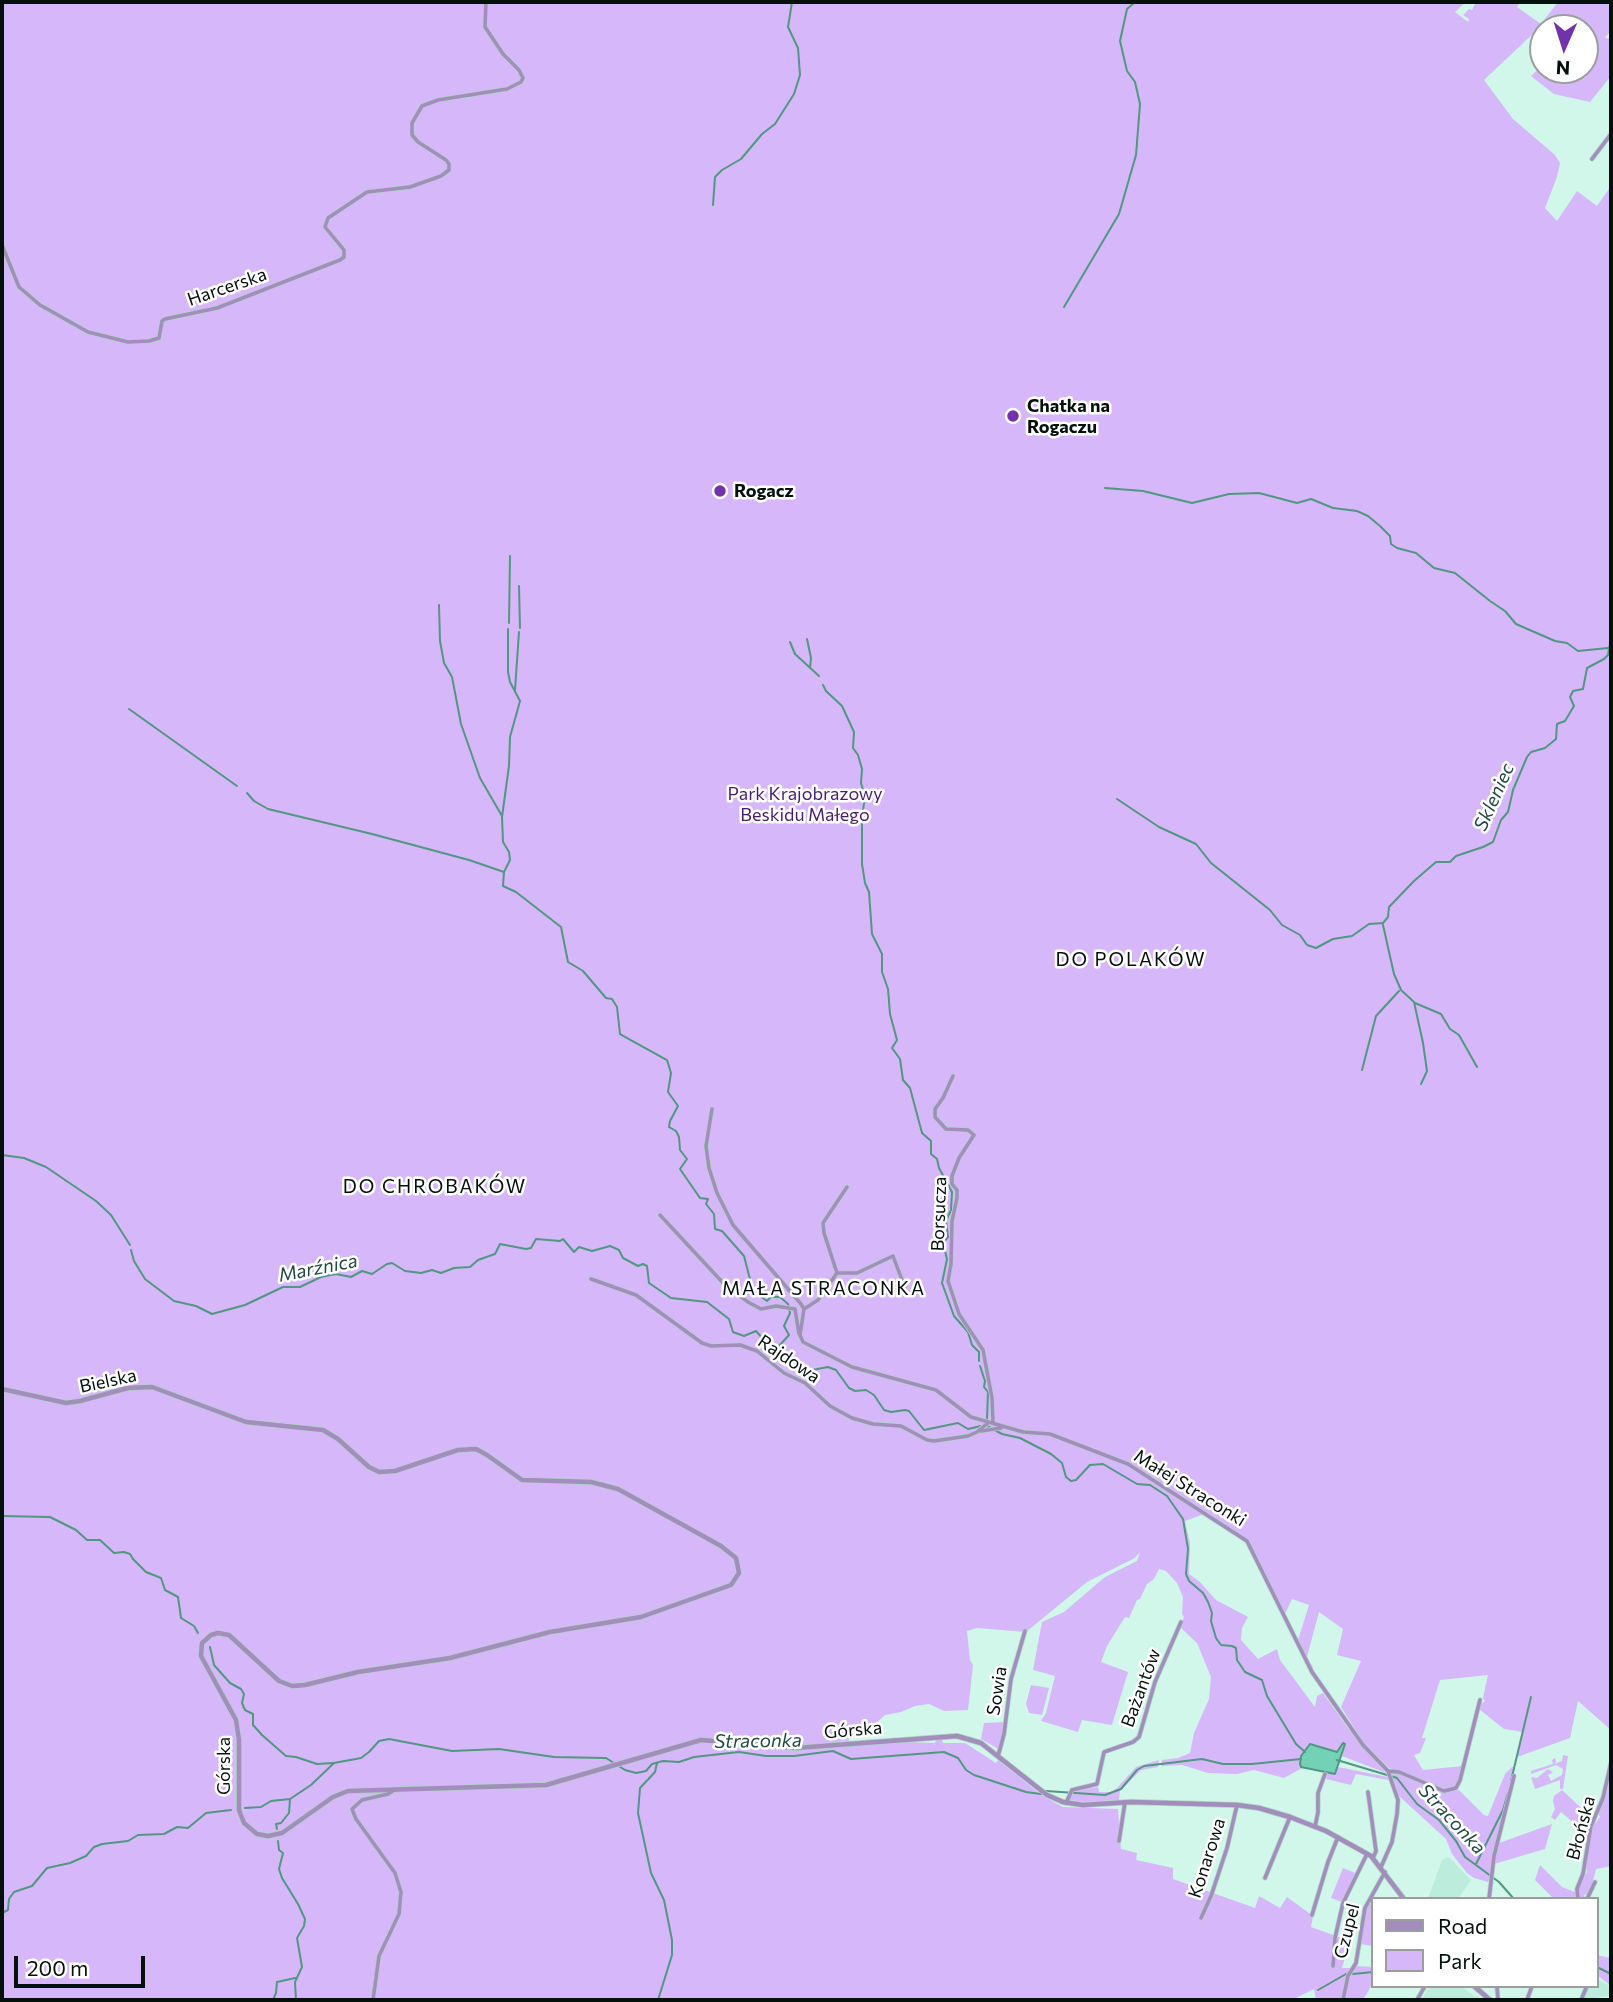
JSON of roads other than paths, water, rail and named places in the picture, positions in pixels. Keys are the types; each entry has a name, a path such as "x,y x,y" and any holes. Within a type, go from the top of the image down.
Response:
{"street":[{"name":"Harcerska","path":"2,245 19,287 46,309 95,335 123,342 159,338 164,319 217,308 340,260 344,257 344,250 327,229 325,223 328,218 367,192 410,187 441,176 449,170 446,160 418,142 412,131 412,123 419,110 429,102 507,89 521,82 523,78 519,70 503,54 485,27 486,2"},
{"path":"1592,159 1611,134"},
{"name":"Borsucza","path":"953,1076 935,1110 935,1117 946,1129 968,1130 974,1135 959,1158 952,1177 951,1184 957,1190 957,1198 952,1221 948,1280 960,1314 983,1350 992,1398 990,1424"},
{"path":"712,1109 706,1138 707,1157 712,1180 724,1210 733,1225 804,1309"},
{"path":"837,1273 823,1223 847,1187"},
{"path":"660,1214 737,1294 759,1308 794,1308 797,1311 800,1335"},
{"path":"837,1273 857,1273 893,1256 905,1288"},
{"path":"800,1335 804,1309 818,1300 837,1273"},
{"name":"Rajdowa","path":"591,1279 636,1295 702,1343 711,1346 740,1345 757,1351 784,1373 805,1383 830,1406 852,1418 873,1424 901,1426 934,1441 1003,1427"},
{"name":"Małej Straconki","path":"800,1335 807,1345 852,1367 936,1390 965,1415 1023,1432 1051,1434 1128,1464 1243,1538 1251,1547 1282,1616 1315,1677 1362,1743 1388,1772 1398,1800 1398,1814 1383,1869"},
{"name":"Bielska","path":"2,1389 66,1403 140,1386 152,1387 179,1397"},
{"name":"Górska","path":"179,1397 252,1423 327,1432 365,1465 379,1472 396,1471 453,1451 472,1449 484,1453 522,1480 590,1482 610,1486 712,1540 736,1558 739,1573 731,1586 641,1617 550,1632 450,1658 358,1672 305,1685 289,1685 276,1679 226,1634 213,1634 204,1641 200,1650 201,1658 236,1720 239,1740 238,1806 242,1820 249,1829 262,1835 278,1834 340,1794 354,1791 533,1786 565,1781 684,1744 712,1740 796,1748 957,1736 976,1741 1047,1795 1066,1803 1237,1805 1259,1808 1315,1826 1373,1858 1403,1897"},
{"name":"Rajdowa","path":"979,1431 990,1424"},
{"name":"Bażantów","path":"1066,1803 1070,1793 1097,1784 1104,1752 1133,1742 1139,1737 1155,1682 1181,1622"},
{"name":"Sowia","path":"998,1756 1004,1734 1011,1679 1025,1630"},
{"name":"Małej Straconki","path":"1388,1772 1399,1772 1444,1791 1455,1788 1460,1780 1480,1700"},
{"name":"Błońska","path":"1578,1897 1577,1889 1583,1874 1591,1826 1603,1798 1611,1763"},
{"path":"1315,1826 1318,1793 1325,1774"},
{"path":"1489,1897 1495,1852 1514,1776"},
{"path":"373,2000 379,1956 399,1914 401,1892 395,1873 356,1819 352,1809 362,1800 394,1790"},
{"path":"1368,1792 1376,1851 1373,1858"},
{"path":"1119,1841 1125,1802"},
{"name":"Konarowa","path":"1201,1917 1227,1848 1237,1805"},
{"path":"1265,1878 1290,1817"},
{"path":"1312,1915 1338,1838"},
{"path":"1333,1966 1335,1938 1343,1903 1367,1854"},
{"name":"Czupel","path":"1343,2000 1348,1976 1356,1963 1365,1908 1383,1869"},
{"path":"1588,1897 1594,1882"},
{"path":"1476,1988 1490,2000"}],"waterway":[{"path":"713,205 715,177 741,159 762,134 775,124 794,94 800,75 798,48 788,27 792,2"},
{"path":"1064,307 1119,214 1136,155 1140,104 1135,82 1127,71 1120,41 1127,9 1135,2"},
{"path":"1105,488 1143,491 1192,503 1229,494 1259,493 1297,503 1311,499 1333,508 1357,511 1380,526 1390,536 1391,544 1416,553 1434,568 1455,573 1505,611 1516,624 1555,641 1567,643 1578,651 1608,648"},
{"path":"509,623 510,556"},
{"path":"519,586 520,628"},
{"path":"439,605 444,663 452,677 461,724 480,778 502,816"},
{"path":"508,629 508,672 520,701 510,737 502,817 503,842 510,860 504,872 503,886 516,892 561,927 568,962 583,971 606,998 612,999 617,1007 620,1034 667,1060 671,1073 668,1092 678,1106 669,1127 676,1131 680,1150 687,1159 680,1169 700,1198 708,1199 706,1204 714,1214 715,1229 722,1231 744,1256 753,1291 767,1301 771,1297 780,1297 788,1304 790,1313 784,1326 789,1335 779,1346"},
{"path":"515,690 519,632"},
{"name":"Skleniec","path":"1117,799 1159,827 1196,844 1211,863 1270,910 1282,925 1300,935 1307,945 1316,948 1333,939 1352,936 1369,924 1383,923 1388,917 1389,907 1436,862 1450,862 1456,856 1493,842 1501,820 1508,812 1513,790 1527,757 1531,752 1545,748 1556,739 1557,724 1565,721 1574,706 1570,697 1573,691 1583,689 1587,668 1608,655 1611,638"},
{"path":"807,639 810,668"},
{"path":"790,642 795,654 819,676"},
{"path":"823,685 842,706 854,732 853,748 862,769 861,783 865,797 862,817 862,864 869,892 872,934 882,954 882,972 888,989 890,1014 897,1040 892,1048 900,1059 903,1080 910,1088 922,1133 931,1141 931,1154 937,1159 952,1192 951,1210 946,1221 948,1237 943,1243 947,1259 942,1283 954,1316 968,1332 972,1345 979,1352 979,1361"},
{"path":"129,709 237,786"},
{"path":"247,793 254,801 268,809 372,834 504,872"},
{"path":"1383,925 1394,974 1401,990 1414,1002 1427,1071 1421,1084"},
{"path":"1362,1070 1376,1016 1399,991"},
{"path":"1415,1003 1441,1014 1450,1029 1459,1035 1477,1067"},
{"path":"2,1155 24,1158 46,1167 96,1201 111,1215 130,1245"},
{"name":"Marźnica","path":"131,1250 145,1279 174,1301 196,1306 212,1314 245,1305 283,1287 300,1287 321,1277 336,1274 351,1277 362,1271 372,1274 392,1263 405,1271 421,1273 432,1270 441,1273 454,1268 470,1267 478,1260 495,1254 500,1244 526,1249 531,1248 536,1239 563,1239 574,1252 579,1247 592,1251 610,1246 619,1250 623,1258 638,1266 647,1266 649,1283 671,1298 707,1302 729,1319 733,1332 744,1336 756,1331 764,1340 798,1360 807,1371 828,1367 836,1370 849,1388 855,1391 866,1390 874,1395 884,1410 909,1411 924,1430 958,1423 968,1429 981,1426"},
{"path":"980,1366 985,1381 984,1387 988,1392 987,1419 984,1425"},
{"name":"Marźnica","path":"987,1426 1002,1434 1020,1438 1051,1454 1062,1463 1066,1477 1071,1481 1076,1480 1090,1465 1103,1464 1137,1484 1150,1485 1167,1496 1183,1519 1188,1549 1186,1574 1208,1602 1216,1638 1221,1645 1236,1648 1237,1660 1245,1672 1262,1680 1267,1696 1296,1744 1305,1752"},
{"path":"2,1516 50,1517 76,1530 87,1540 100,1540 114,1553 130,1554 146,1572 161,1578 165,1590 178,1597 181,1618 194,1626 198,1633"},
{"path":"210,1647 214,1665 230,1683 241,1689 245,1710 253,1714 253,1725 262,1735 286,1756 317,1764 333,1763"},
{"path":"1511,1781 1531,1697"},
{"name":"Straconka","path":"245,1808 261,1807 271,1801 290,1799 311,1785 334,1763 361,1758 379,1741 389,1739 452,1751 499,1749 554,1757 606,1758 625,1770 636,1773 646,1771 652,1764 663,1761 679,1762 694,1757 739,1752 794,1756 833,1751 851,1759 944,1752 958,1758 966,1770 974,1775 1026,1792 1041,1794"},
{"name":"Straconka","path":"1046,1791 1105,1795 1121,1789 1137,1770 1144,1766 1202,1759 1223,1764 1301,1759"},
{"name":"Straconka","path":"1337,1760 1397,1778 1417,1804 1439,1820 1465,1857 1499,1882 1512,1897"},
{"path":"657,1763 655,1772 640,1788 638,1813 651,1873 664,1900 672,1940 672,1955 658,2000"},
{"path":"1476,1864 1503,1810 1508,1793"},
{"path":"277,1829 276,1824 281,1823 289,1813 290,1799"},
{"name":"Straconka","path":"2,1913 8,1910 9,1899 14,1892 32,1886 47,1868 70,1863 86,1856 94,1847 102,1844 128,1841 138,1835 164,1834 177,1827 188,1828 206,1813 231,1810"},
{"path":"278,1841 279,1850 283,1853 279,1869 282,1878 305,1919 297,1938 302,1967 295,1982 296,2000"},
{"name":"Straconka","path":"1599,1968 1611,1974"},
{"path":"1353,1974 1372,1972"},
{"path":"1318,1990 1346,1974"},
{"path":"273,2000 277,1982 295,1978"}],"place":[{"name":"Chatka na Rogaczu","path":"1013,416"},
{"name":"Rogacz","path":"720,491"}],"district":[{"name":"DO POLAKÓW","path":"1131,960"},
{"name":"DO CHROBAKÓW","path":"435,1187"},
{"name":"MAŁA STRACONKA","path":"824,1289"}],"park label":[{"name":"Park Krajobrazowy Beskidu Małego","path":"805,804"}]}
